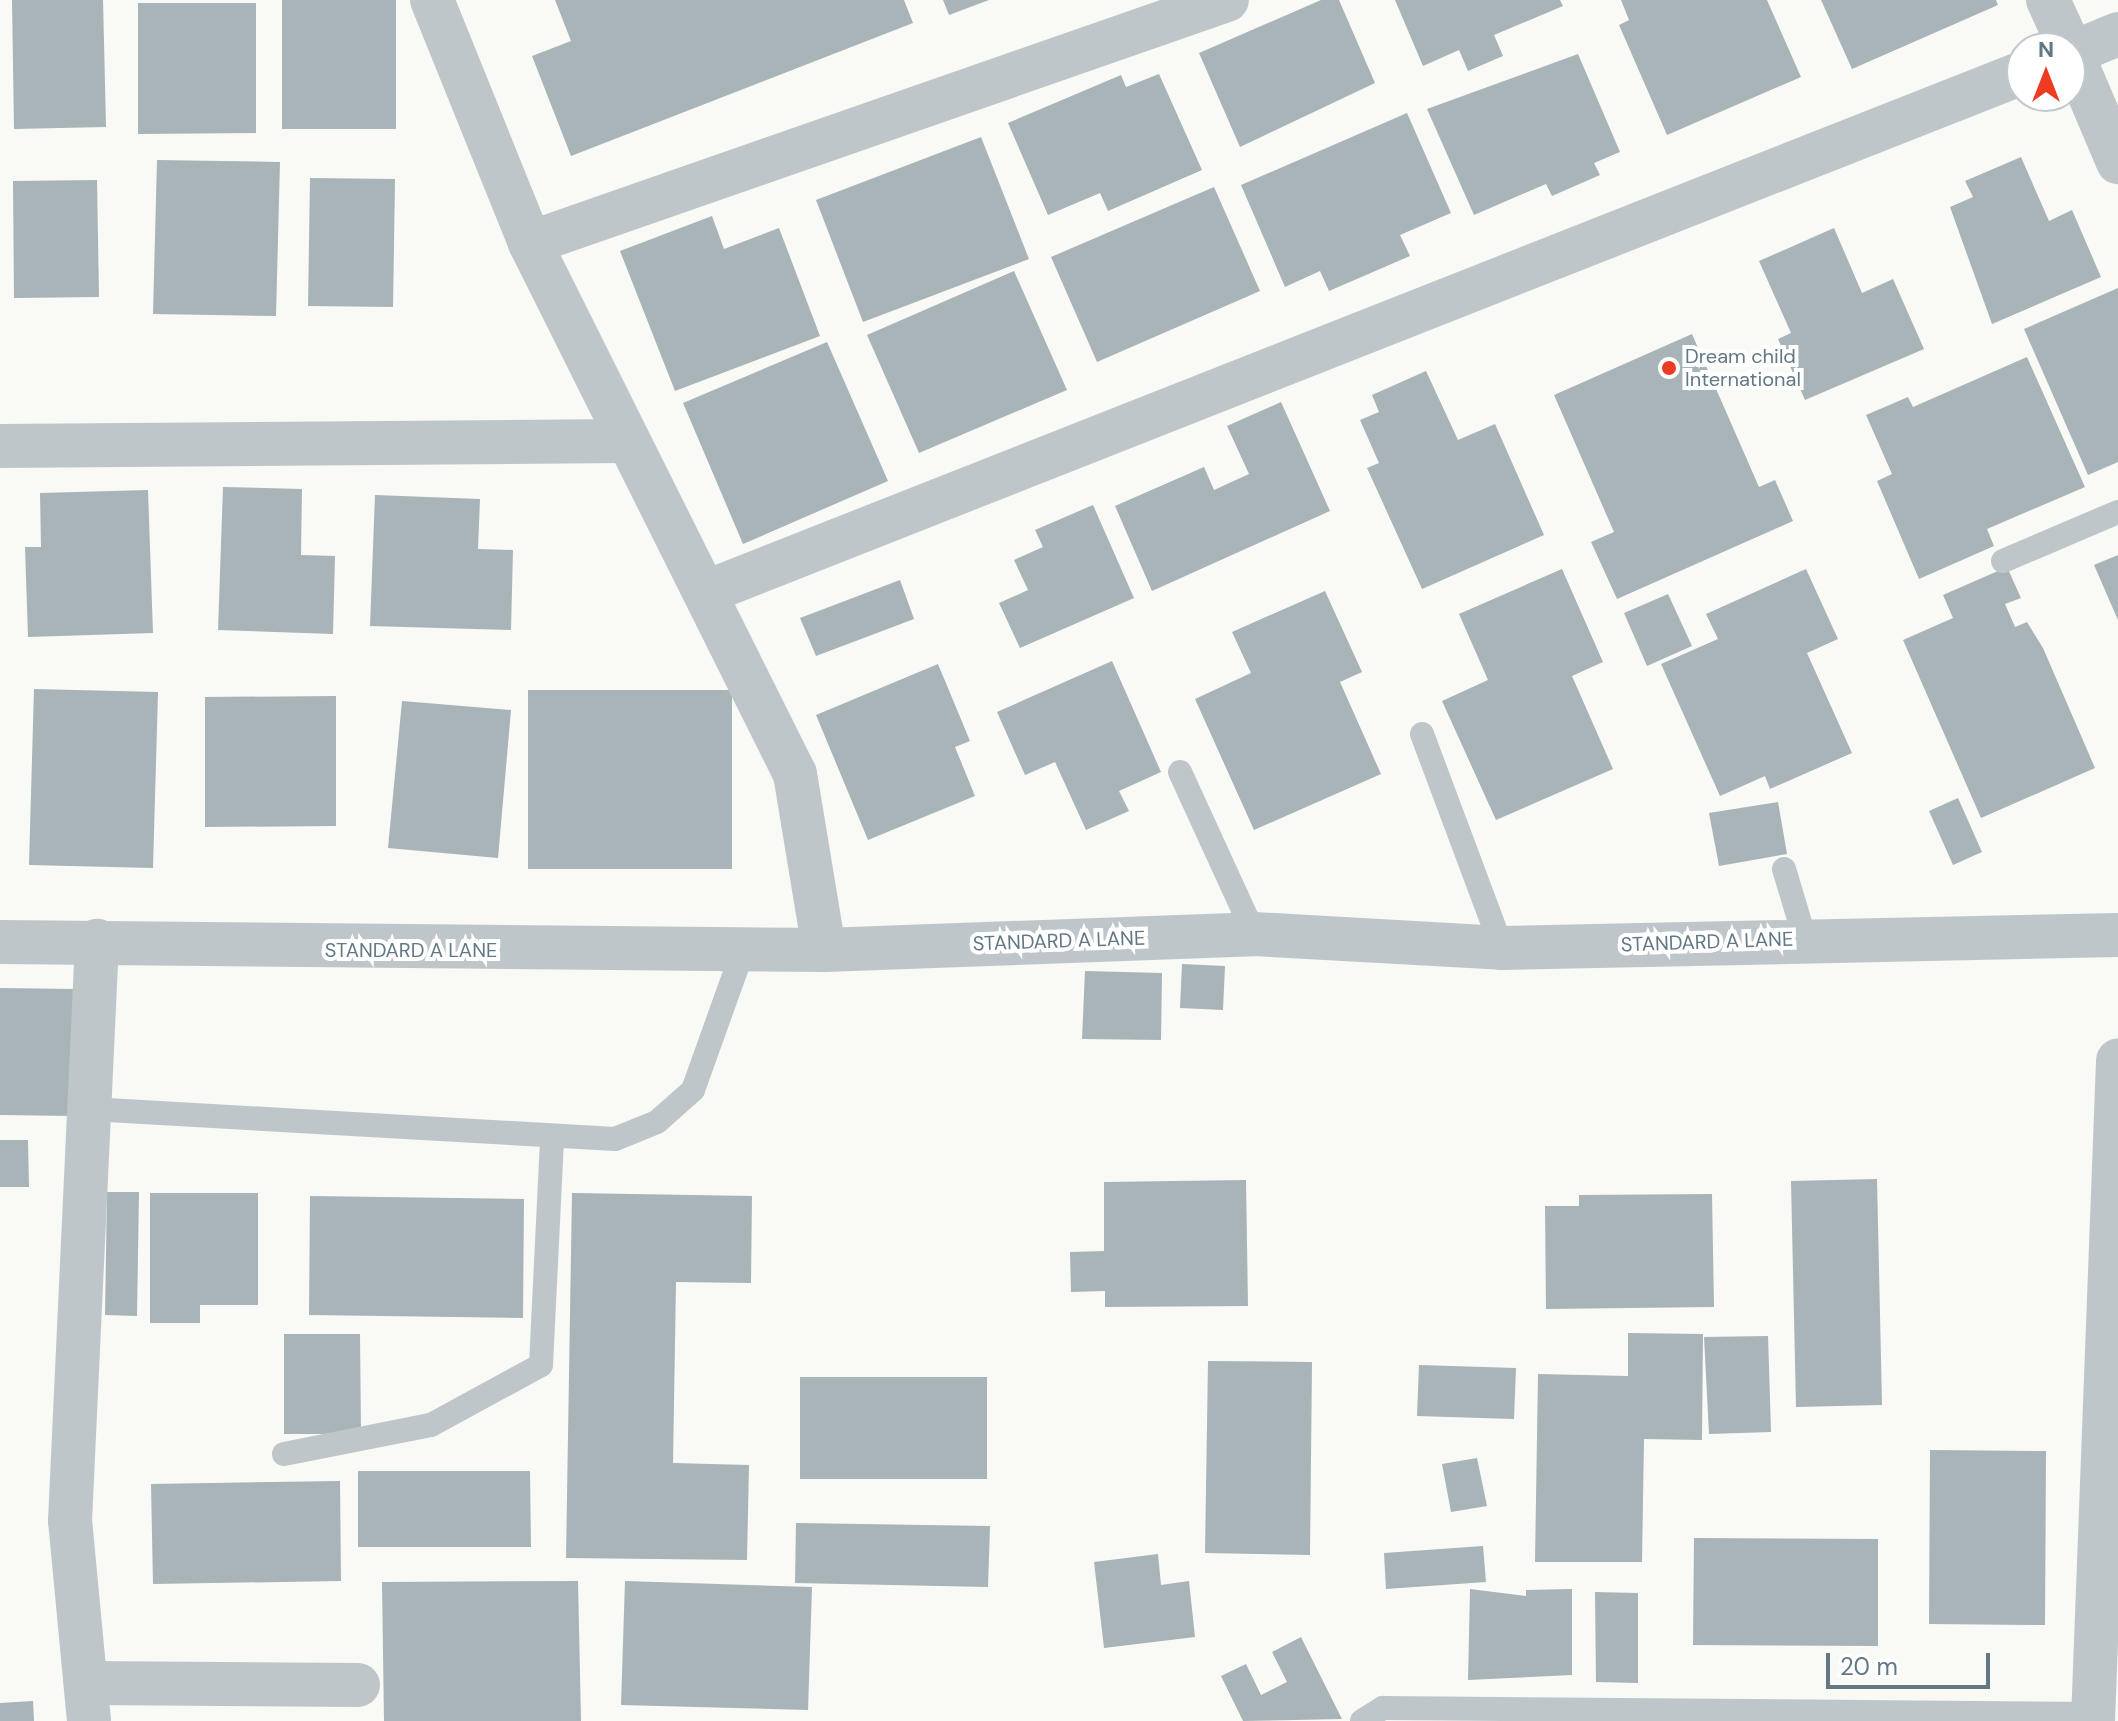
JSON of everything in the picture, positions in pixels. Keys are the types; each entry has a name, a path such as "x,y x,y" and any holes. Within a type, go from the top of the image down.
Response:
{"street":[{"path":"432,0 530,243 623,441 709,591 795,774 824,950"},
{"path":"530,243 1227,0"},
{"path":"2048,0 2062,32"},
{"path":"2086,45 2118,34"},
{"path":"709,591 2006,79"},
{"path":"2086,88 2118,162"},
{"path":"0,446 623,441"},
{"name":"STANDARD A LANE","path":"0,942 97,941 302,950 824,950 1254,934 1502,948 1805,939 2118,935"},
{"path":"97,941 70,1521 88,1702 358,1685"},
{"path":"2094,1718 2111,1451 2118,1060"}],"lane":[{"path":"2003,561 2118,512"},
{"path":"1422,734 1502,948"},
{"path":"1180,772 1254,934"},
{"path":"1784,869 1805,939"},
{"path":"90,1109 552,1138 615,1139 657,1122 693,1090 743,950"},
{"path":"284,1454 431,1425 541,1365 552,1138"},
{"path":"1362,1721 1383,1708 2094,1718"}],"building":[{"path":"12,0 103,0 106,127 14,129"},
{"path":"282,0 396,0 396,129 282,129"},
{"path":"555,0 904,0 913,23 571,156 532,56 571,41"},
{"path":"943,0 989,0 949,15"},
{"path":"1321,0 1339,0 1375,83 1240,147 1199,53"},
{"path":"1395,0 1560,0 1563,6 1494,35 1503,56 1468,71 1459,50 1423,66"},
{"path":"1621,0 1767,0 1801,77 1667,135 1619,25 1629,20"},
{"path":"1821,0 1996,0 1998,5 1852,69"},
{"path":"138,3 256,3 256,133 138,134"},
{"path":"1578,54 1620,152 1594,163 1600,175 1552,196 1546,184 1474,215 1427,109"},
{"path":"1159,74 1202,170 1108,211 1100,193 1048,215 1008,123 1121,75 1126,87"},
{"path":"1407,113 1451,213 1400,235 1410,256 1329,291 1320,271 1285,287 1241,185"},
{"path":"981,137 1029,259 863,322 816,200"},
{"path":"2021,157 2049,221 2072,210 2101,277 1992,324 1950,207 1973,197 1965,181"},
{"path":"157,160 280,162 276,316 153,314"},
{"path":"310,178 395,179 393,307 308,306"},
{"path":"97,180 99,297 14,298 13,181"},
{"path":"1214,187 1260,291 1097,362 1051,257"},
{"path":"712,216 724,249 779,228 820,336 675,391 620,251"},
{"path":"1834,228 1862,293 1893,279 1924,349 1805,400 1778,339 1791,333 1759,261"},
{"path":"1014,271 1067,390 919,453 867,335"},
{"path":"2118,288 2118,462 2088,475 2024,329"},
{"path":"1692,334 1759,487 1775,480 1793,521 1617,599 1591,542 1614,532 1554,395"},
{"path":"827,342 888,481 743,544 683,403"},
{"path":"2027,357 2085,487 1987,529 1994,546 1919,579 1877,481 1892,474 1866,415 1908,397 1913,407"},
{"path":"1426,371 1458,440 1495,424 1544,535 1422,589 1367,468 1379,463 1360,420 1379,412 1372,395"},
{"path":"1281,402 1330,511 1152,591 1115,506 1204,467 1214,490 1249,474 1227,426"},
{"path":"223,487 302,489 301,555 335,556 333,634 218,630"},
{"path":"148,490 153,633 28,637 25,547 41,547 40,493"},
{"path":"375,495 480,499 478,549 513,550 511,630 370,626"},
{"path":"1093,505 1134,598 1020,648 999,603 1028,590 1014,560 1043,547 1035,530"},
{"path":"2118,555 2118,620 2094,565"},
{"path":"2007,567 2021,598 2005,604 2015,627 2027,622 2043,648 2095,768 1981,818 1903,640 1953,618 1943,595"},
{"path":"1562,569 1603,662 1572,676 1613,769 1496,820 1442,701 1488,680 1459,614"},
{"path":"1806,569 1838,639 1807,653 1852,753 1770,789 1765,776 1720,796 1661,664 1718,639 1706,614"},
{"path":"900,580 914,619 816,656 800,618"},
{"path":"1325,591 1362,672 1340,682 1381,774 1254,830 1195,699 1251,673 1232,632"},
{"path":"1668,594 1692,646 1647,666 1624,613"},
{"path":"1112,661 1161,772 1119,791 1129,811 1086,830 1055,762 1025,775 997,712"},
{"path":"938,664 970,741 955,747 975,796 868,840 816,715"},
{"path":"34,689 158,692 153,868 29,865"},
{"path":"528,690 732,690 732,869 528,869"},
{"path":"336,696 336,826 205,827 205,697"},
{"path":"402,701 511,710 498,858 388,848"},
{"path":"1958,798 1982,852 1953,865 1929,811"},
{"path":"1778,802 1787,854 1719,866 1709,813"},
{"path":"1182,964 1225,966 1223,1010 1180,1008"},
{"path":"1085,971 1162,973 1161,1040 1082,1039"},
{"path":"0,988 75,989 73,1116 0,1115"},
{"path":"0,1140 28,1140 29,1187 0,1187"},
{"path":"1877,1179 1882,1405 1796,1407 1791,1181"},
{"path":"1246,1180 1248,1306 1105,1307 1105,1291 1071,1292 1070,1252 1104,1251 1104,1182"},
{"path":"107,1192 139,1192 137,1316 105,1315"},
{"path":"150,1193 258,1193 258,1305 200,1305 200,1323 150,1323"},
{"path":"572,1193 752,1196 751,1283 676,1282 673,1463 749,1465 747,1560 566,1558"},
{"path":"1712,1194 1714,1307 1546,1309 1545,1206 1579,1206 1579,1195"},
{"path":"310,1196 524,1199 523,1318 309,1315"},
{"path":"1628,1333 1703,1334 1702,1440 1644,1439 1642,1562 1535,1562 1538,1374 1628,1376"},
{"path":"284,1334 360,1334 361,1434 284,1434"},
{"path":"1768,1336 1771,1432 1709,1434 1704,1337"},
{"path":"1208,1361 1312,1362 1310,1555 1205,1553"},
{"path":"1419,1365 1516,1368 1514,1419 1417,1416"},
{"path":"800,1377 987,1377 987,1479 800,1479"},
{"path":"1930,1450 2046,1451 2045,1625 1929,1624"},
{"path":"1477,1458 1487,1506 1451,1512 1442,1464"},
{"path":"358,1471 530,1471 531,1547 358,1547"},
{"path":"340,1481 341,1581 153,1584 151,1484"},
{"path":"796,1523 990,1526 988,1587 795,1583"},
{"path":"1694,1538 1878,1539 1878,1646 1693,1645"},
{"path":"1483,1546 1486,1582 1386,1589 1384,1553"},
{"path":"1158,1554 1161,1585 1189,1581 1195,1637 1104,1648 1094,1562"},
{"path":"578,1581 581,1721 384,1721 382,1582"},
{"path":"625,1581 812,1587 808,1710 621,1705"},
{"path":"1470,1589 1526,1596 1526,1590 1572,1589 1572,1675 1468,1680"},
{"path":"1595,1592 1638,1593 1638,1683 1596,1682"},
{"path":"1301,1637 1342,1719 1243,1721 1221,1676 1246,1664 1261,1695 1287,1682 1272,1652"},
{"path":"33,1701 34,1721 0,1721 0,1703"}],"place":[{"name":"Dream child International","path":"1669,368"}]}
